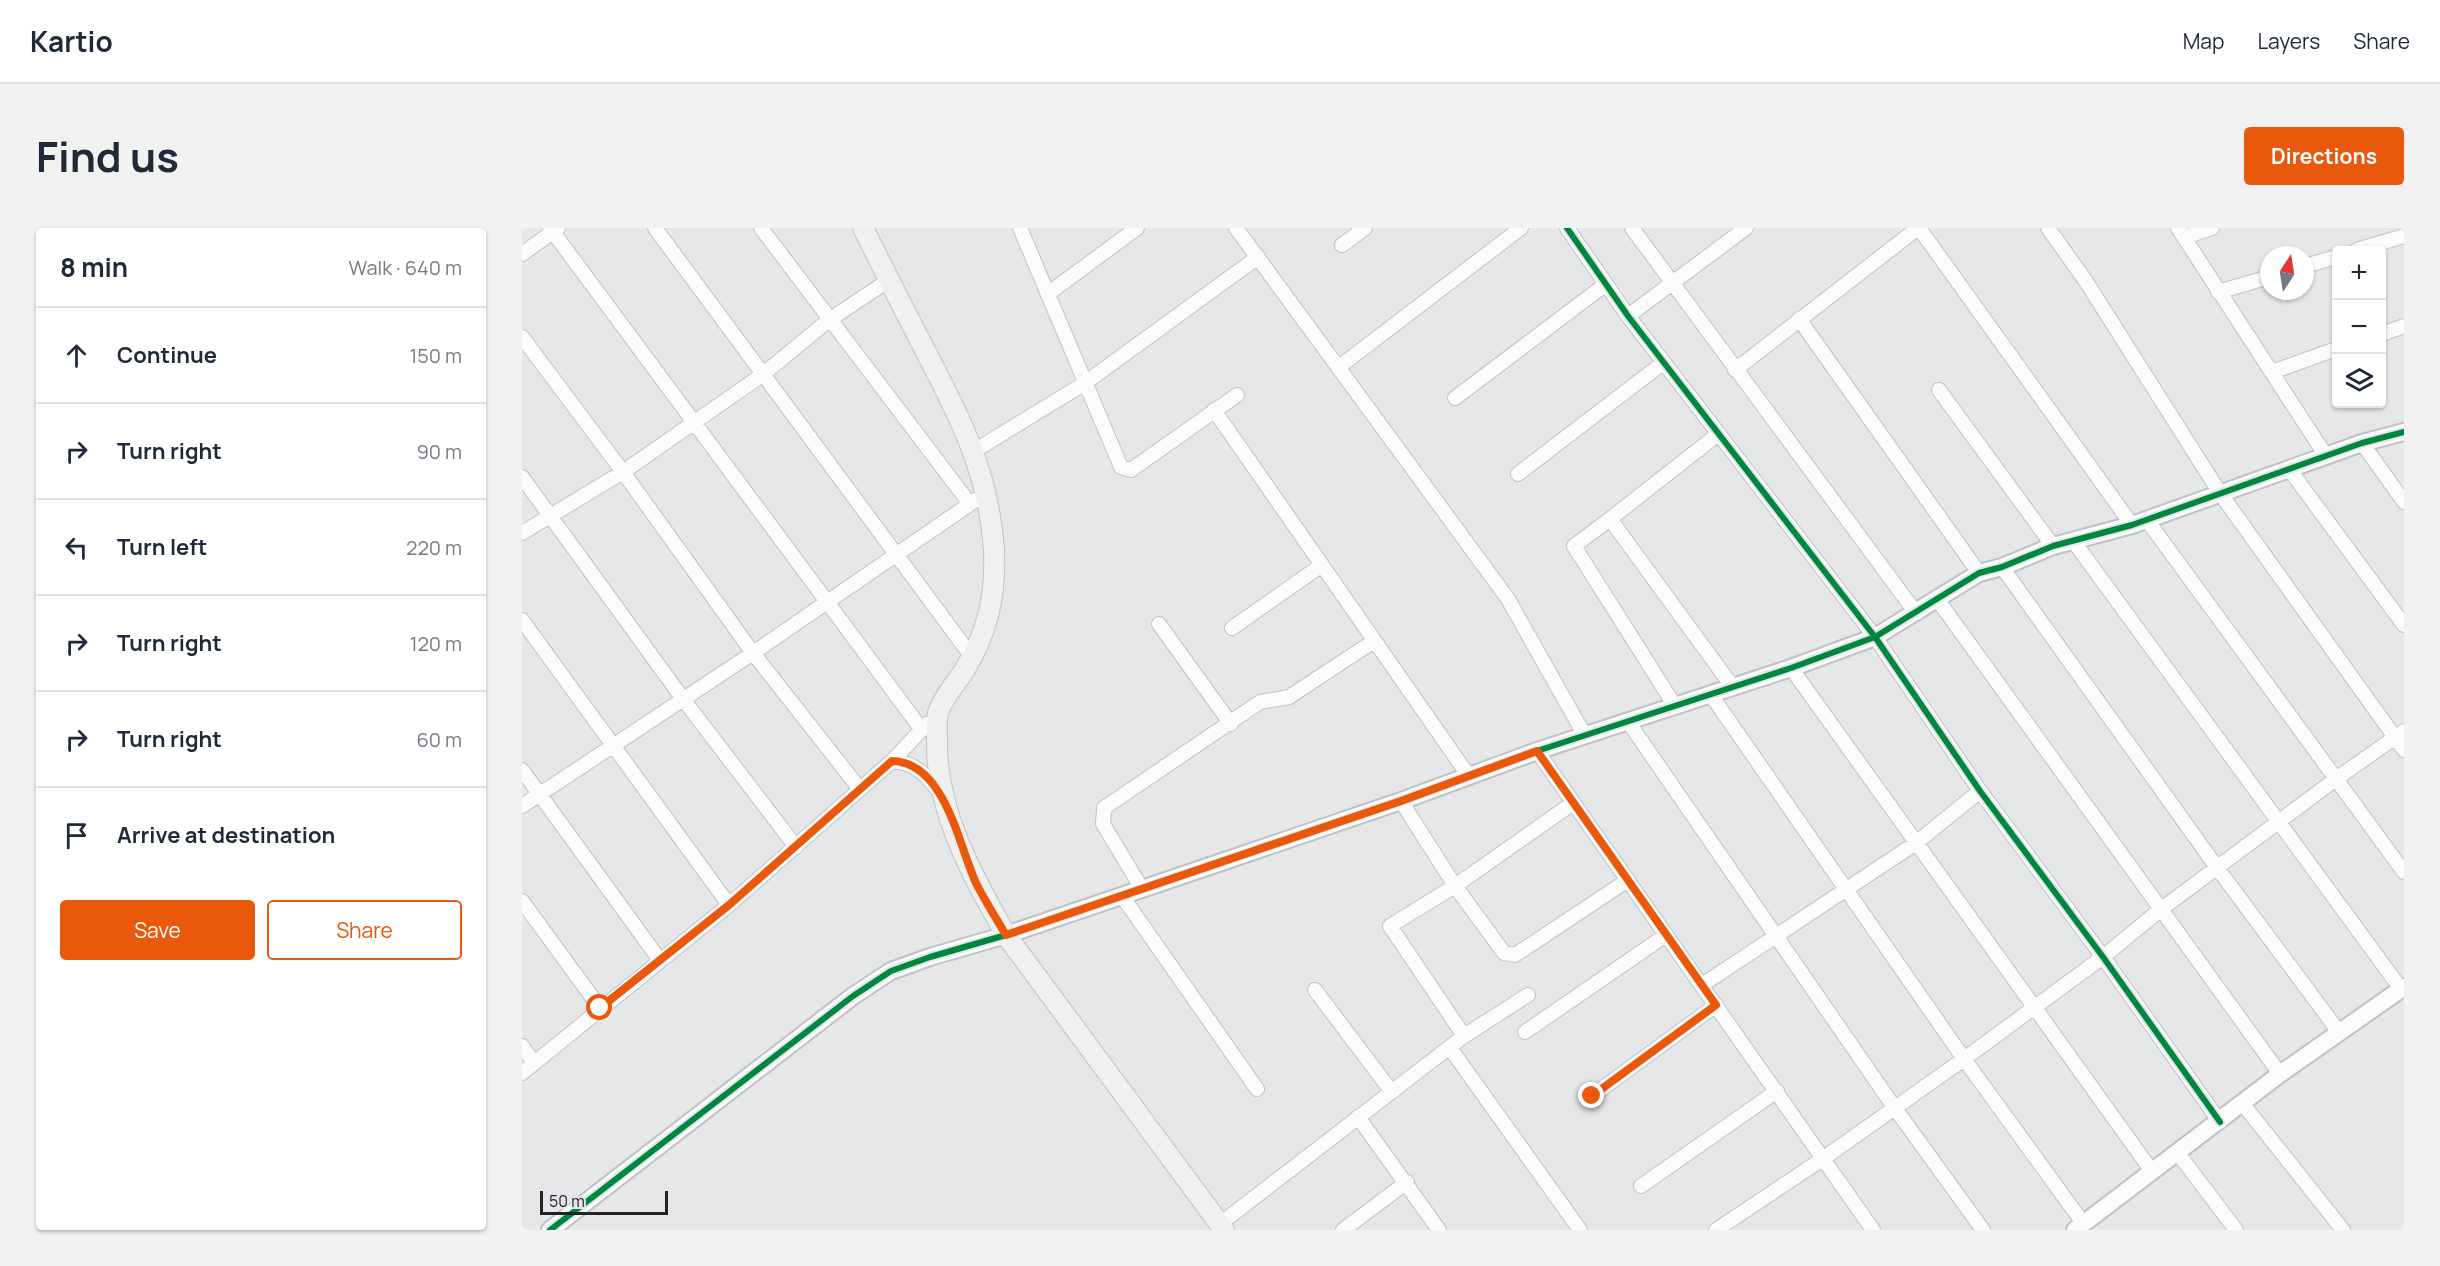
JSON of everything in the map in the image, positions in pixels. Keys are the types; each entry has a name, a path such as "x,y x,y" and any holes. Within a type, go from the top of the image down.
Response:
{"main road":[{"path":"863,228 958,412 988,493 994,550 993,602 986,630 938,712 936,759 941,794 977,884 1006,935 1222,1227"}],"street":[{"path":"655,228 972,657"},
{"path":"761,228 970,504"},
{"path":"1020,228 1121,467 1131,470 1237,395"},
{"path":"1049,293 1137,228"},
{"path":"1236,228 1340,366 1508,599 1585,736"},
{"path":"1342,245 1365,228"},
{"path":"1340,366 1521,228"},
{"path":"1567,228 1628,316 1717,435 1875,637 1980,791 2103,957 2220,1122"},
{"path":"1632,228 1916,613"},
{"path":"1628,316 1746,228"},
{"path":"1735,370 1798,319 1919,228 2139,523 2336,778 2404,872"},
{"path":"2049,228 2085,280 2220,494 2400,734 2404,750"},
{"path":"2212,228 2181,232 2326,456"},
{"path":"522,254 554,229 691,422 922,730"},
{"path":"2370,246 2404,236"},
{"path":"974,451 1085,383 1258,257"},
{"path":"2314,263 2332,258"},
{"path":"522,533 623,472 691,422 762,375 829,320 889,280"},
{"path":"2218,292 2260,280"},
{"path":"1455,398 1606,284"},
{"path":"1798,319 1979,573"},
{"path":"2386,333 2404,326"},
{"path":"522,337 623,472 753,653 859,788"},
{"path":"2272,372 2332,351"},
{"path":"1518,474 1664,363"},
{"path":"1939,390 2053,546"},
{"path":"1214,410 1468,775"},
{"path":"550,1230 853,996 891,971 1122,896 1401,801 1537,751 1629,723 1732,686 1791,668 1875,637 1979,573 2002,567 2053,546 2139,523 2362,443 2404,432"},
{"path":"1675,706 1574,546 1717,435"},
{"path":"2362,443 2404,502"},
{"path":"2289,470 2404,625"},
{"path":"522,477 683,699 796,847"},
{"path":"522,806 988,493"},
{"path":"1610,519 1732,686"},
{"path":"1711,695 2079,1226 2151,1170 2220,1122 2280,1074 2403,988 2279,823 2074,542"},
{"path":"1232,628 1322,565"},
{"path":"2002,567 2218,869 2339,1032"},
{"path":"1937,599 2280,1074"},
{"path":"522,620 729,905"},
{"path":"1159,624 1231,724"},
{"path":"1142,889 1103,824 1104,808 1231,724 1260,702 1289,698 1374,641"},
{"path":"1791,668 2151,1170"},
{"path":"522,1073 659,959 729,905 796,847 859,788 892,761 938,712"},
{"path":"1629,723 1894,1107 1983,1230"},
{"path":"1716,1230 1824,1158 1964,1059 2103,957 2160,910 2218,869 2336,778 2400,734"},
{"path":"1537,751 1824,1158 1868,1228"},
{"path":"892,761 901,762 919,770 941,794"},
{"path":"522,770 659,959"},
{"path":"1702,985 1916,843 1980,791"},
{"path":"1401,801 1455,886 1504,953 1515,955 1628,880"},
{"path":"1464,1036 1390,926 1455,886 1574,803"},
{"path":"1122,896 1257,1089"},
{"path":"522,901 600,1008"},
{"path":"1525,1032 1666,935"},
{"path":"1315,990 1392,1092"},
{"path":"1222,1227 1358,1117 1464,1036 1528,995"},
{"path":"1592,1096 1716,1005"},
{"path":"522,1046 534,1063"},
{"path":"1450,1048 1580,1230"},
{"path":"1641,1186 1777,1091"},
{"path":"2242,1103 2343,1230"},
{"path":"1358,1117 1407,1182 1439,1230"},
{"path":"2177,1152 2229,1228"},
{"path":"1343,1230 1407,1182"}],"cycle path":[{"path":"1567,228 1628,316 1875,637 1980,791 2103,957 2220,1122"},
{"path":"550,1230 853,996 891,971 1006,935 1401,801 1537,751 1791,668 1875,637 1979,573 2002,567 2053,546 2132,525 2362,443 2404,432"}],"route":[{"path":"600,1008 729,905 892,761 911,765 919,770 929,778 941,794 977,884 1006,935 1401,801 1537,751 1716,1005 1592,1096"}]}
